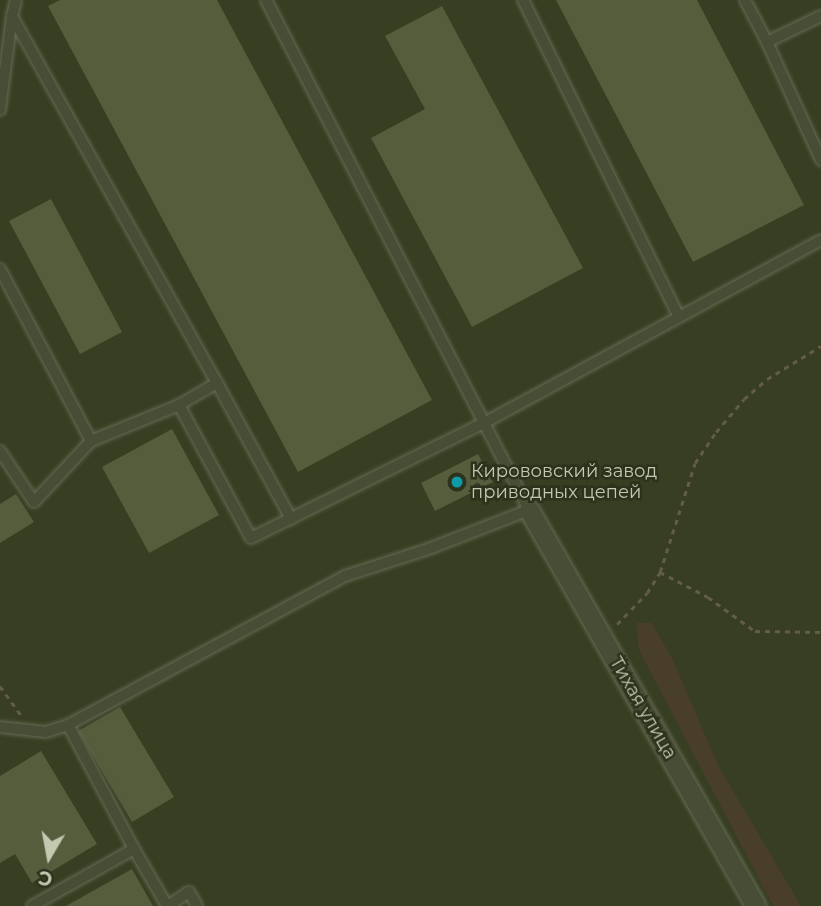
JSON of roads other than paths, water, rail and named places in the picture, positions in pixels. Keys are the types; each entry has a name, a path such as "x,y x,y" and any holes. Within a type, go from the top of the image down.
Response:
{"street":[{"name":"Тихая улица","path":"529,510 756,906"}],"lane":[{"path":"0,110 16,0"},
{"path":"0,727 46,732 68,725 345,576 431,548 529,510 266,0"},
{"path":"523,0 679,317"},
{"path":"745,0 821,160"},
{"path":"12,16 290,519"},
{"path":"767,42 821,16"},
{"path":"179,405 251,538 484,423 821,240"},
{"path":"0,269 91,441"},
{"path":"0,451 34,502 91,441 179,405 217,383"},
{"path":"68,725 134,849 168,906 189,891 197,906"},
{"path":"32,906 134,849"}],"place":[{"name":"Кирововский завод приводных цепей","path":"457,482"}]}
